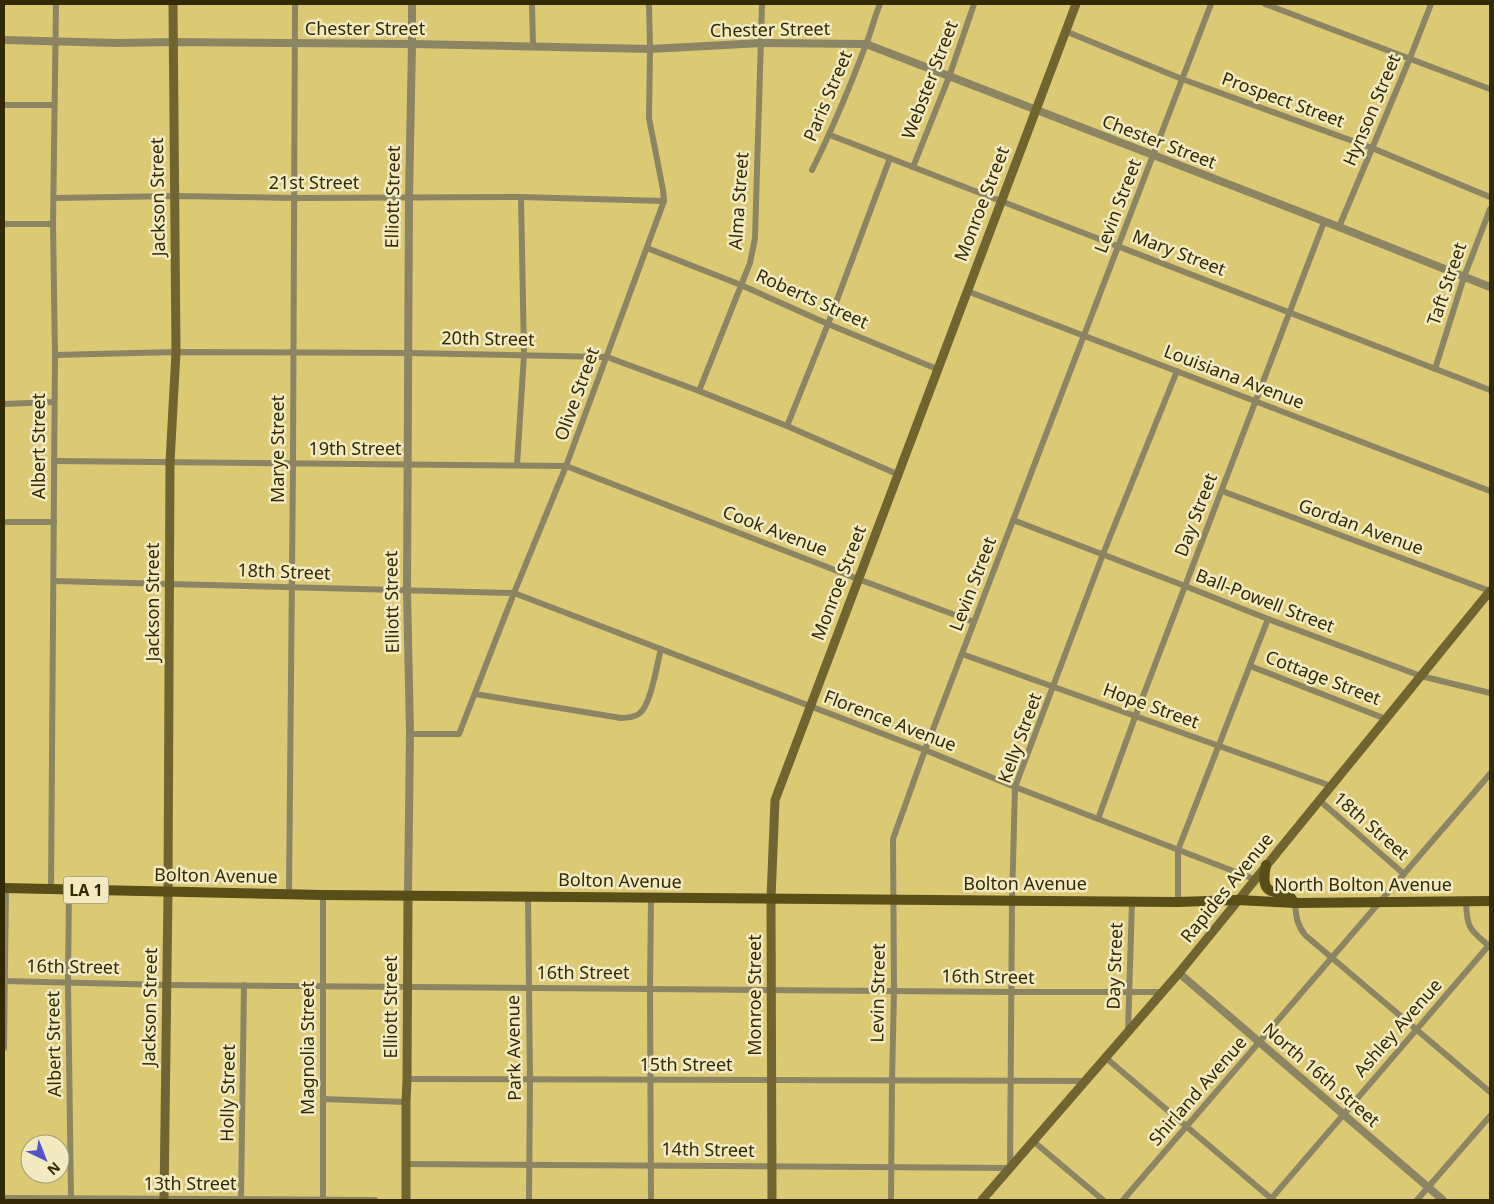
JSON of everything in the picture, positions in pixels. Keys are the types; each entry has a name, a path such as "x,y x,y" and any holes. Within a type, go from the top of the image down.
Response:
{"main road":[{"name":"Jackson Street","path":"164,1199 168,892 170,462 176,352 173,4"},
{"name":"Monroe Street","path":"772,1200 771,898 775,800 1076,4"},
{"name":"Rapides Avenue","path":"982,1200 1179,973 1236,900 1490,591"},
{"path":"1266,865 1263,880 1264,886 1269,891 1275,893 1288,894 1295,903"},
{"name":"Bolton Avenue","path":"5,888 408,896 1178,902 1236,900"},
{"name":"Elliott Street","path":"406,1200 408,896"},
{"name":"North Bolton Avenue","path":"1236,900 1295,903 1490,901"}],"street":[{"name":"Albert Street","path":"51,888 55,354 53,224 56,4"},
{"name":"Marye Street","path":"288,894 293,463 295,4"},
{"name":"Elliott Street","path":"408,896 410,734 407,590 408,353 412,4"},
{"path":"532,4 533,46"},
{"name":"Olive Street","path":"410,734 459,734 566,466 664,201 649,118 649,4"},
{"name":"Alma Street","path":"699,391 750,263 755,238 762,4"},
{"path":"874,4 874,18"},
{"name":"Paris Street","path":"812,170 830,135 880,4"},
{"name":"Webster Street","path":"913,167 949,77 974,4"},
{"name":"Levin Street","path":"891,1200 894,991 893,839 925,750 1211,4"},
{"path":"1266,4 1490,89"},
{"name":"Hynson Street","path":"1339,227 1431,4"},
{"name":"Prospect Street","path":"1065,32 1182,79 1372,148 1490,197"},
{"name":"Chester Street","path":"4,40 117,43 412,44 650,49 762,43 866,44 1490,287"},
{"path":"4,105 54,105"},
{"name":"Mary Street","path":"830,135 1490,390"},
{"path":"787,426 828,324 890,158"},
{"name":"21st Street","path":"54,198 174,196 294,198 520,197 664,201"},
{"path":"517,465 524,355 520,197"},
{"name":"Taft Street","path":"1435,369 1464,277 1490,209"},
{"name":"Day Street","path":"1098,819 1135,717 1324,222"},
{"path":"4,224 53,224"},
{"name":"Roberts Street","path":"647,248 741,285 828,324 937,369"},
{"name":"Louisiana Avenue","path":"967,291 1490,491"},
{"name":"20th Street","path":"55,354 176,352 408,353 607,357 787,426 897,474"},
{"name":"Kelly Street","path":"1010,1168 1012,901 1015,787 1103,554 1176,371"},
{"path":"4,404 54,402"},
{"name":"19th Street","path":"54,461 566,466"},
{"name":"Cook Avenue","path":"566,466 974,622"},
{"name":"Gordan Avenue","path":"1222,491 1490,591"},
{"name":"Ball-Powell Street","path":"1013,520 1421,676 1490,693"},
{"path":"4,522 54,522"},
{"name":"18th Street","path":"54,581 514,593"},
{"name":"Florence Avenue","path":"514,593 925,750 1015,787 1254,879"},
{"path":"1178,902 1178,850 1268,619"},
{"path":"474,694 621,718 632,717 640,713 647,703 661,650"},
{"name":"Hope Street","path":"962,654 1331,786"},
{"name":"Cottage Street","path":"1250,666 1386,718"},
{"name":"Shirland Avenue","path":"1124,1200 1490,774"},
{"name":"18th Street","path":"1319,800 1404,874"},
{"path":"4,1048 5,888"},
{"name":"Albert Street","path":"69,889 68,982 71,1198"},
{"name":"Magnolia Street","path":"323,895 323,1200"},
{"name":"Park Avenue","path":"528,896 529,1200"},
{"path":"651,1200 650,989 652,898"},
{"name":"Day Street","path":"1128,1032 1132,901"},
{"path":"1466,902 1467,921 1470,929 1490,946"},
{"path":"1295,903 1300,928 1332,958 1490,1092"},
{"name":"Ashley Avenue","path":"1271,1200 1343,1114 1490,946"},
{"name":"North 16th Street","path":"1179,973 1443,1200"},
{"name":"16th Street","path":"4,981 244,986 1162,992"},
{"name":"Holly Street","path":"241,1200 244,986"},
{"path":"1106,1058 1271,1200"},
{"name":"15th Street","path":"407,1079 1085,1081"},
{"path":"323,1099 406,1102"},
{"path":"1417,1200 1490,1116"},
{"path":"1034,1141 1103,1200"},
{"name":"14th Street","path":"406,1164 1010,1168"},
{"name":"13th Street","path":"4,1198 375,1200"}]}
